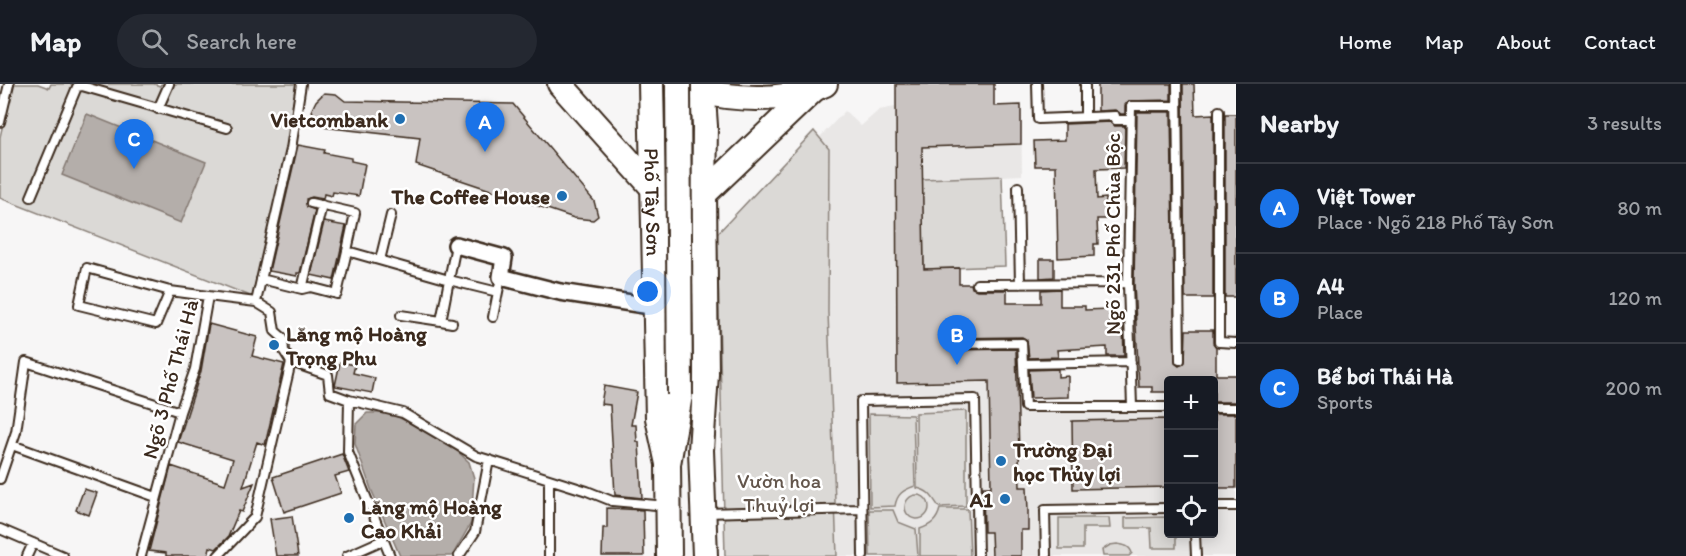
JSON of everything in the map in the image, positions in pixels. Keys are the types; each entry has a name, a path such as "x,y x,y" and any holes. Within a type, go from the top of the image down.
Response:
{"main road":[{"path":"560,84 654,189"},
{"name":"Phố Tây Sơn","path":"651,84 658,418 668,464"},
{"path":"667,84 703,88 739,99 772,97 819,87"},
{"path":"678,84 681,396 701,450"},
{"path":"704,194 819,87"},
{"path":"703,88 706,374 701,450 705,556"},
{"path":"653,157 662,148 684,144 705,155"},
{"name":"Phố Tây Sơn","path":"669,556 668,464 681,396"}],"street":[{"path":"456,245 504,258 501,276 560,292 657,307"}],"lane":[{"path":"0,122 9,84"},
{"path":"158,109 169,84"},
{"path":"301,84 291,149 256,302 272,312 275,331 283,338 284,351 291,362 328,375 330,393 403,413 476,456 612,501 668,506"},
{"path":"1037,84 1038,119 1115,116 1115,120 1130,120"},
{"path":"1085,84 1085,117"},
{"path":"1177,84 1180,360"},
{"path":"31,197 77,87 82,86 227,128"},
{"name":"Ngõ 231 Phố Chùa Bộc","path":"1132,407 1128,283 1131,106 1176,106"},
{"path":"1219,111 1219,342 1236,343"},
{"path":"1018,187 1020,284"},
{"path":"261,279 336,294 355,213 311,203"},
{"path":"302,289 322,205"},
{"path":"380,260 391,215"},
{"path":"441,321 456,245"},
{"path":"347,251 498,292"},
{"path":"170,291 156,324 79,305 87,268 170,291 208,296"},
{"path":"493,318 501,276"},
{"path":"978,284 1128,283"},
{"name":"Ngõ 3 Phố Thái Hà","path":"141,556 180,412 195,369 208,296 256,302"},
{"path":"401,315 452,323"},
{"path":"951,344 1022,343 1024,407 1164,407"},
{"path":"0,479 16,432 26,362 180,412"},
{"path":"218,556 255,517 291,362"},
{"path":"1023,364 1131,362"},
{"path":"862,556 861,401 975,399 978,556"},
{"path":"349,400 348,452 390,556"},
{"path":"1218,408 1236,408"},
{"path":"12,445 156,498"},
{"path":"459,556 475,532 489,460"},
{"path":"549,479 549,556"},
{"path":"1218,506 1236,506"},
{"path":"1046,556 1045,510 1164,507"},
{"path":"704,513 861,509"},
{"path":"0,530 63,556"},
{"path":"1195,538 1196,556"},
{"path":"347,556 383,540"},
{"path":"27,556 33,543"}],"shaded area":[{"name":"Trường Đại học Thủy lợi","path":"896,84 994,84 995,106 1021,105 1022,175 1002,176 1005,266 959,268 959,297 923,349 1018,347 1019,412 1164,411 1164,538 1218,538 1218,410 1236,410 1236,556 837,556 828,312 829,149 819,138 845,111 861,126 879,110 895,107"},
{"path":"87,114 206,162 181,223 62,175"},
{"path":"367,413 389,413 417,426 456,450 469,462 474,478 471,523 452,556 400,556 371,489 355,444 356,424"}],"green space":[{"path":"12,84 38,84 49,88 51,84 154,84 160,86 161,84 297,84 289,149 253,297 0,198 0,137"},
{"name":"Vườn hoa Thuỷ lợi","path":"814,131 829,149 828,312 837,556 725,556 717,234"},
{"path":"1002,176 1005,266 924,269 922,179"},
{"path":"966,411 966,506 939,507 928,493 917,488 916,413"},
{"path":"869,414 913,415 915,486 901,493 895,506 870,507"},
{"path":"917,495 926,498 929,507 926,516 917,519 908,516 905,507 908,498"},
{"path":"940,509 968,509 970,556 920,556 920,529 933,522"},
{"path":"869,510 893,510 898,522 916,529 918,556 870,556"},
{"path":"1164,517 1164,538 1176,538 1176,548 1152,548 1151,528 1125,528 1125,518"},
{"path":"1059,518 1109,518 1110,528 1083,528 1083,549 1059,549"},
{"path":"1117,544 1128,547 1132,553 1129,556 1103,556 1102,550"}],"building":[{"path":"896,84 994,84 994,106 1021,105 1021,144 922,147 924,269 959,268 959,284 971,284 972,288 977,290 1007,290 1007,303 1041,303 1041,290 1060,289 1060,306 1085,306 1085,310 1109,309 1110,324 1123,324 1124,356 1107,356 1107,347 1057,350 1058,357 1029,358 1027,340 1022,337 951,338 946,342 946,348 951,350 1016,349 1020,487 1027,487 1028,511 1028,530 1021,530 1021,556 992,556 991,532 984,532 983,487 991,487 989,381 897,383"},
{"path":"1098,84 1171,84 1171,100 1129,101 1125,105 1125,114 1115,110 1098,111"},
{"path":"1183,84 1194,84 1195,115 1213,114 1213,298 1185,298"},
{"path":"324,93 336,94 345,101 513,104 594,201 598,216 593,220 574,218 416,165 420,138 322,127 314,120 312,109"},
{"path":"1137,112 1171,112 1175,363 1179,366 1185,362 1186,330 1213,330 1213,343 1216,347 1216,375 1236,375 1236,402 1218,402 1218,376 1164,376 1164,392 1152,392 1152,387 1139,387 1134,283"},
{"path":"1225,114 1236,114 1236,297 1225,297"},
{"path":"1110,122 1114,126 1125,126 1124,168 1096,169 1097,199 1106,198 1106,219 1097,219 1098,244 1094,244 1094,256 1058,258 1056,166 1035,166 1034,141 1065,140 1065,124"},
{"path":"298,145 325,150 324,153 351,158 351,161 365,164 359,196 333,192 332,196 324,194 323,199 312,197 306,199 307,207 315,210 300,273 297,273 297,276 269,271"},
{"path":"324,222 346,226 334,280 311,275"},
{"path":"1040,259 1054,259 1054,277 1040,278"},
{"path":"209,324 257,337 252,356 284,364 265,445 257,442 243,487 254,483 228,537 216,549 210,547 208,556 166,556 166,553 149,551 171,466 225,484 233,459 178,442 201,371"},
{"path":"340,362 355,365 353,373 375,378 372,393 335,386"},
{"path":"1058,369 1058,377 1068,376 1068,397 1031,398 1029,370"},
{"path":"604,386 637,392 631,425 636,425 637,442 639,442 642,498 615,495 610,405 601,404"},
{"path":"1218,414 1236,414 1236,488 1218,488"},
{"path":"1164,419 1164,487 1073,489 1072,421"},
{"path":"342,454 349,472 335,476 341,493 284,512 273,477"},
{"path":"84,489 97,493 89,515 76,510"},
{"path":"607,508 643,510 644,556 602,556 603,528 607,528"},
{"path":"292,516 298,556 276,556 270,519"}],"place":[{"name":"Vietcombank","path":"400,119"},
{"name":"Việt Tower","path":"485,152"},
{"name":"Bể bơi Thái Hà","path":"134,169"},
{"name":"The Coffee House","path":"562,196"},
{"name":"Lăng mộ Hoàng Trọng Phu","path":"274,345"},
{"name":"A4","path":"957,365"},
{"name":"Trường Đại học Thủy lợi","path":"1001,461"},
{"name":"A1","path":"1005,499"},
{"name":"Lăng mộ Hoàng Cao Khải","path":"349,518"}]}
